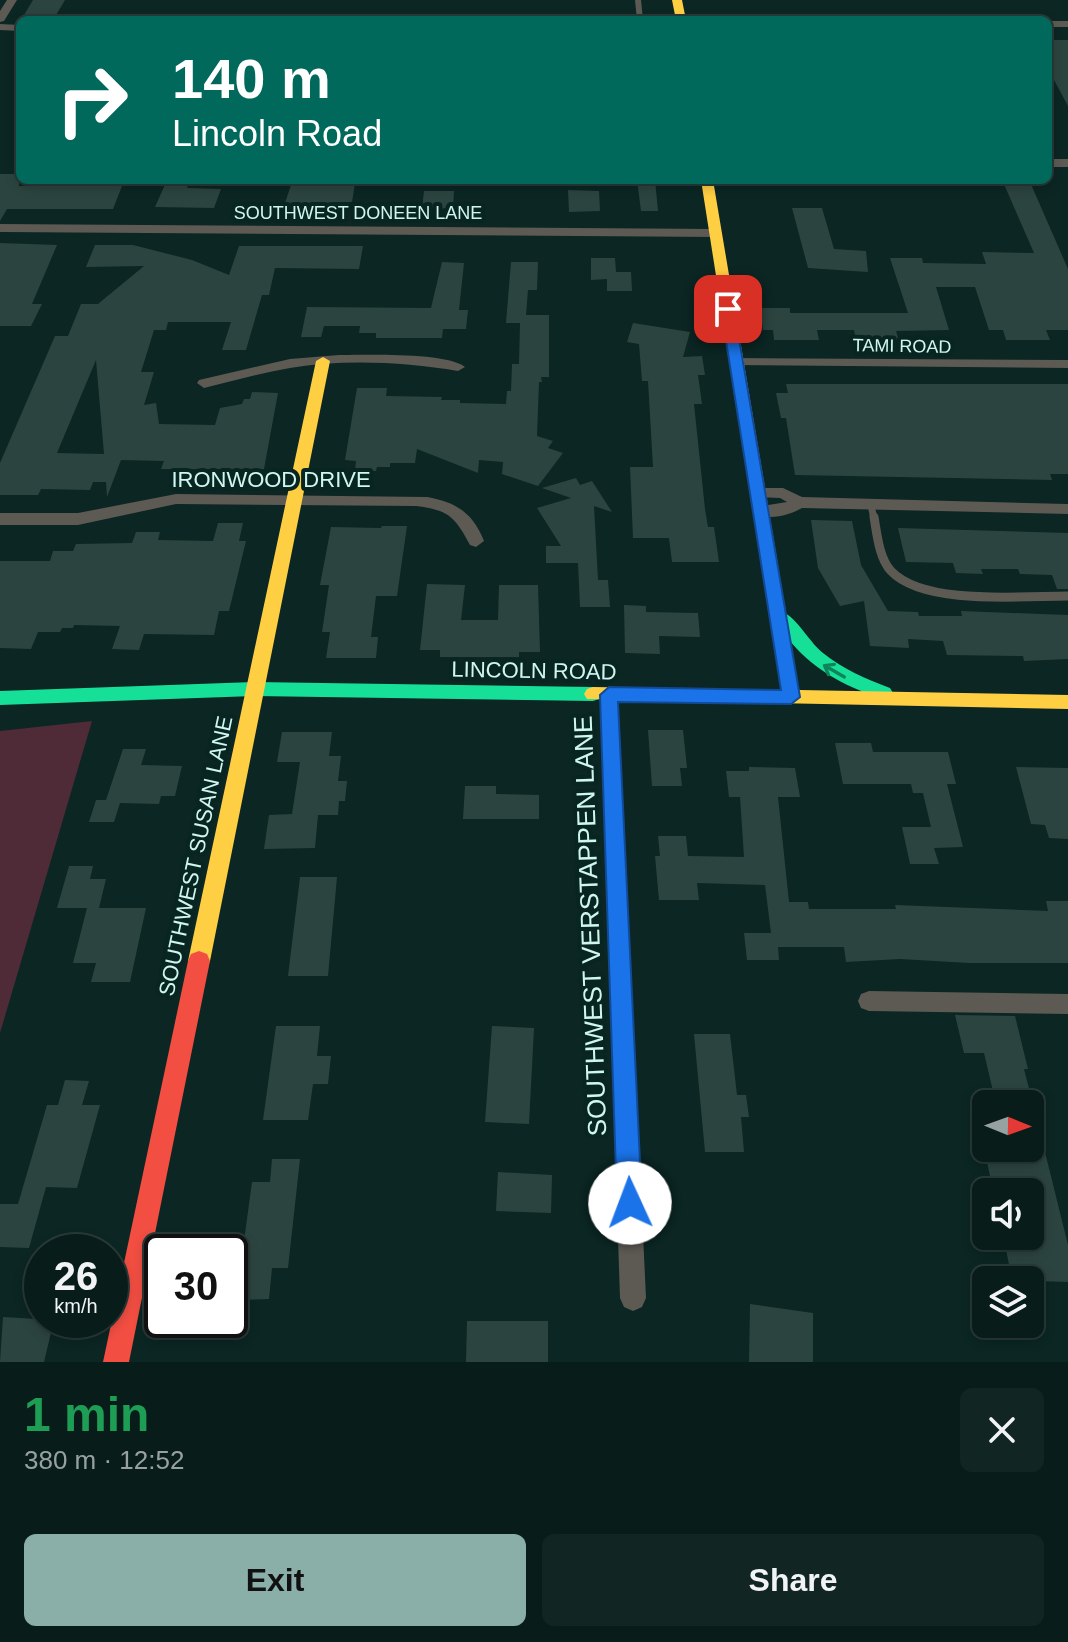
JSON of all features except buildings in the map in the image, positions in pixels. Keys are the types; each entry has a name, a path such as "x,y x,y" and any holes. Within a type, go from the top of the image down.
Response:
{"street":[{"path":"0,19 12,0"},
{"path":"278,14 305,16"},
{"path":"708,184 791,697"},
{"name":"SOUTHWEST DONEEN LANE","path":"0,228 716,233"},
{"path":"204,383 323,361 418,362 458,367"},
{"name":"SOUTHWEST SUSAN LANE","path":"116,1362 323,361"},
{"name":"TAMI ROAD","path":"736,362 1068,364"},
{"name":"IRONWOOD DRIVE","path":"0,519 78,519 176,499 441,503 458,511 471,525 476,541"},
{"path":"760,502 786,510 799,502 1068,509"},
{"path":"776,600 790,633 818,662 866,687 906,700"},
{"name":"LINCOLN ROAD","path":"0,698 254,689 1068,702"},
{"name":"SOUTHWEST VERSTAPPEN LANE","path":"609,695 633,1298"},
{"path":"869,1001 1068,1004"}],"lane":[{"path":"871,505 889,570 912,587 934,593 1068,596"}],"shaded area":[{"path":"92,721 0,1033 0,731"}],"traffic: fast":[{"path":"784,619 803,645 826,665 884,693"},
{"path":"0,698 254,689 593,694"}],"traffic: slow":[{"path":"677,0 680,16"},
{"path":"708,184 791,697"},
{"path":"199,961 323,361"},
{"path":"593,694 1068,702"}],"traffic: jam":[{"path":"116,1362 199,961"}],"route":[{"path":"630,1203 609,695 791,697 728,309"}]}
